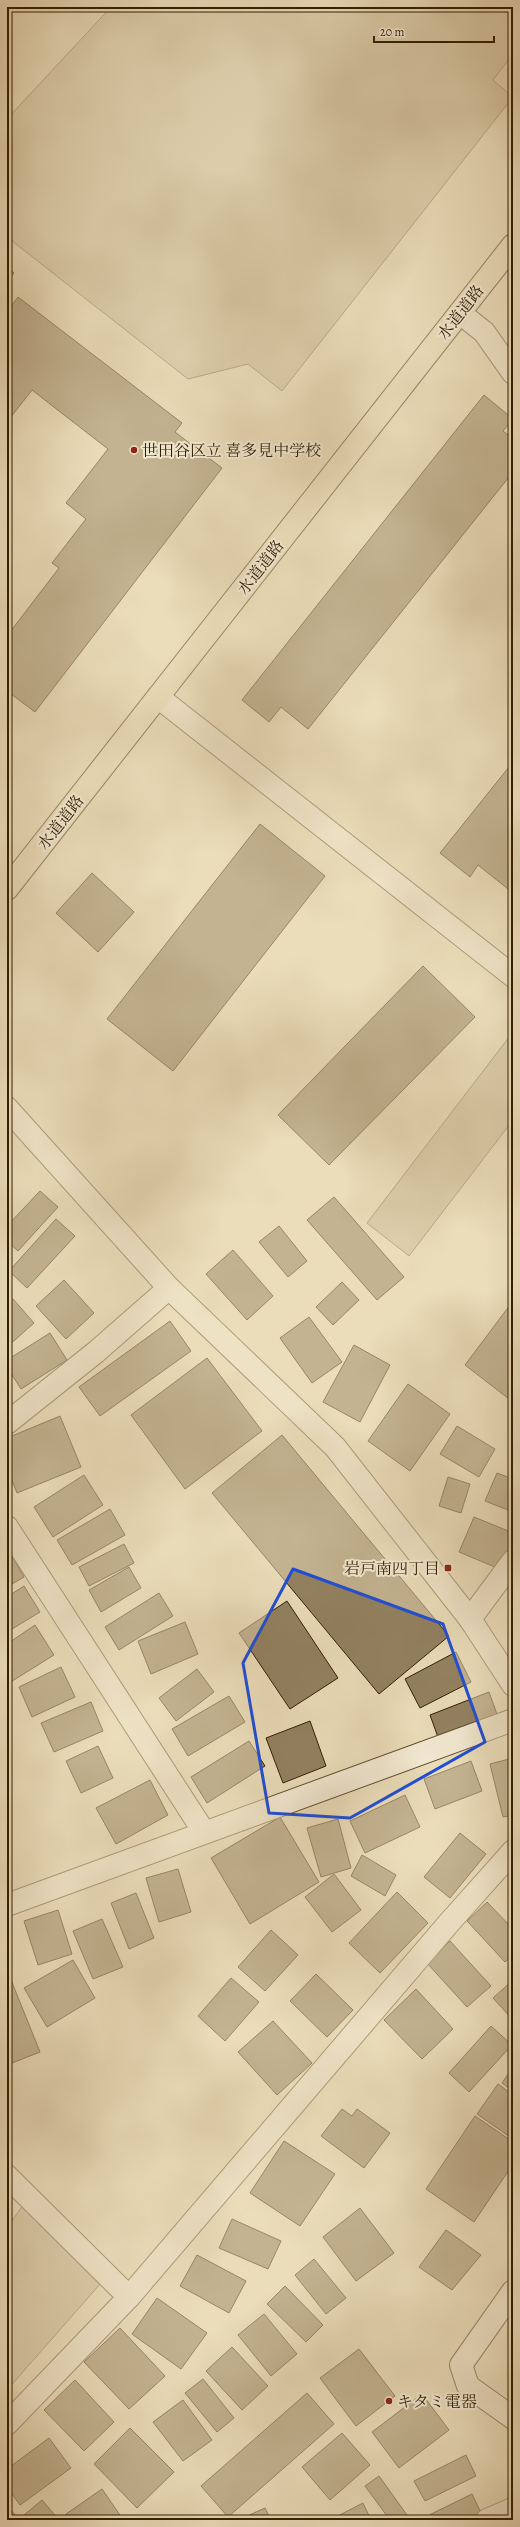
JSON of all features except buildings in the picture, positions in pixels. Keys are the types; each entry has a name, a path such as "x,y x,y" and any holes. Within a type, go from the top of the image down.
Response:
{"main road":[{"name":"水道道路","path":"7,889 513,245"}],"street":[{"path":"460,313 484,332 513,373"},
{"path":"158,697 513,976"},
{"path":"7,1108 169,1288 335,1447 470,1619 513,1685"},
{"path":"7,1423 96,1352 169,1288"},
{"path":"7,1527 204,1832"},
{"path":"470,1619 513,1562"},
{"path":"7,1905 513,1720"},
{"path":"7,2424 129,2297 448,1924 513,1851"},
{"path":"7,2176 129,2297"},
{"path":"513,2291 461,2365 468,2386 513,2418"},
{"path":"487,2520 513,2509"}],"highlighted area":[{"path":"293,1569 443,1624 485,1742 350,1818 269,1813 243,1663"}],"shaded area":[{"name":"世田谷区立 喜多見中学校","path":"111,7 513,7 513,54 493,80 513,97 282,391 248,364 188,379 7,237 7,119"},
{"path":"513,1032 513,1120 409,1256 367,1223"},
{"path":"23,2205 101,2283 7,2390 7,2228"}],"place":[{"name":"世田谷区立 喜多見中学校","path":"134,450"},
{"name":"岩戸南四丁目","path":"448,1568"},
{"name":"キタミ電器","path":"389,2401"}]}
